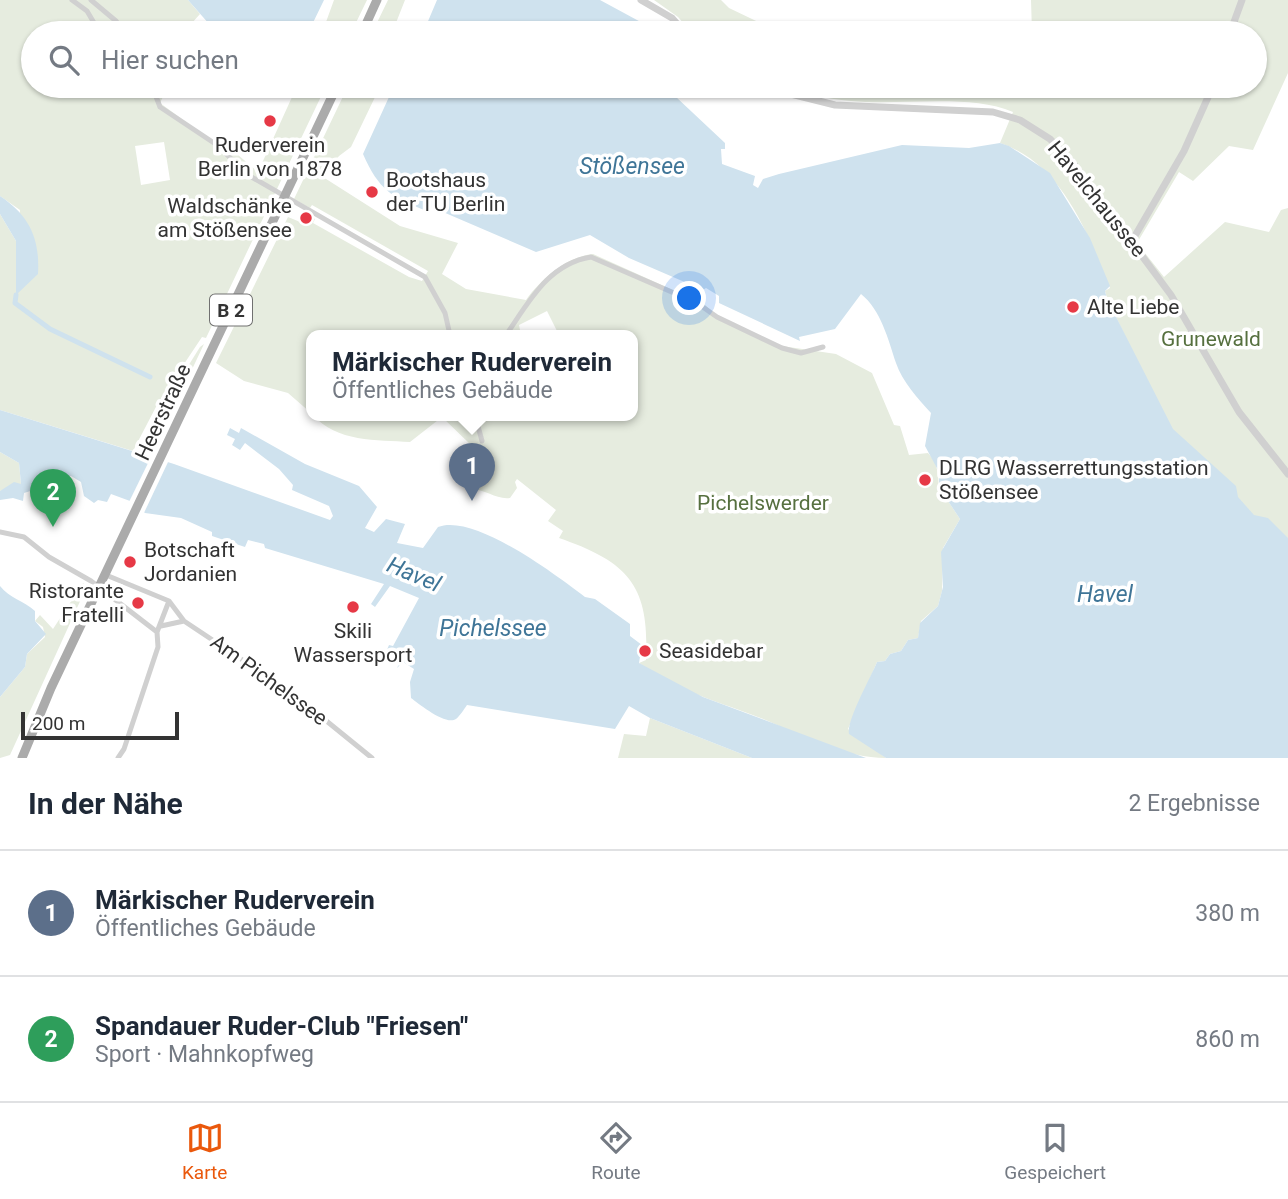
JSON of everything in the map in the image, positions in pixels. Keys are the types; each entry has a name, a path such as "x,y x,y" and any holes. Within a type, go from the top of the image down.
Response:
{"main road":[{"path":"367,21 377,0"},
{"name":"Heerstraße","path":"21,757 51,688 331,98"}],"street":[{"path":"72,0 87,11 93,21"},
{"path":"91,0 116,21"},
{"path":"641,0 675,21"},
{"path":"1234,21 1242,0"},
{"path":"157,98 160,107 216,145 248,175 425,277 445,313 449,330"},
{"name":"Havelchaussee","path":"807,98 835,105 993,112 1020,120 1035,128 1063,150 1132,241 1171,295 1239,412 1288,474"},
{"path":"1132,241 1184,150 1208,98"},
{"path":"509,330 545,279 571,264 591,257 696,303 717,317 782,348 802,353 822,347"},
{"path":"477,421 482,441"},
{"path":"0,532 24,537 49,558 87,578 159,629"},
{"path":"106,575 169,601 159,629 158,647 152,669 124,749 118,758"},
{"name":"Am Pichelssee","path":"169,601 184,621 292,693 372,758"},
{"path":"159,629 184,621"}],"green space":[{"path":"0,0 188,0 200,14 194,21 21,21 21,98 162,98 160,103 216,144 217,137 258,172 292,98 320,98 206,338 202,337 158,403 133,451 0,410 0,214 16,241 17,295 20,210 0,196","holes":["164,142 170,180 141,185 135,146"]},
{"path":"334,0 367,0 357,21 326,21"},
{"path":"388,0 405,0 397,21 378,21"},
{"path":"654,0 721,0 729,8 756,21 682,21"},
{"name":"Grunewald","path":"1031,0 1288,0 1288,73 1253,150 1229,146 1193,181 1179,172 1137,243 1164,277 1225,222 1269,232 1281,210 1288,208 1288,567 1135,399 1139,365 1107,298 1105,291 1110,288 1092,245 1070,202 1040,167 1022,153 1000,143 1013,112 995,106 955,101 870,102 831,98 1267,98 1267,21 1032,21"},
{"name":"Pichelswerder","path":"342,98 375,98 351,147 339,156 323,177 400,226 458,243 442,274 466,289 526,300 555,270 573,260 593,254 704,304 717,316 782,346 836,354 872,373 894,425 900,426 909,455 928,453 932,458 938,472 939,493 946,498 960,519 943,548 942,591 938,606 921,621 918,638 908,640 901,651 890,654 885,661 877,662 848,729 886,758 825,746 685,689 653,673 639,663 646,660 644,613 630,580 618,567 583,547 559,538 563,531 548,521 556,510 517,479 517,488 510,498 468,490 473,478 487,483 494,472 477,460 472,446 446,421 638,421 638,330 556,330 547,311 519,325 520,330 306,330 306,409 288,393 244,381 216,363 288,217 305,224 310,216 315,219 313,223 409,277 422,281 428,271 312,205 310,208 294,199"},
{"path":"204,344 170,416 160,411 200,347"},
{"name":"Pichelswerder","path":"319,421 437,421 410,442 358,438"},
{"path":"0,452 19,463 21,484 0,491"},
{"path":"83,583 87,586 10,755 0,758 0,697 25,667 27,654 45,637 43,627 35,621 40,615 53,629"},
{"path":"650,718 752,758 618,758 624,734 646,736"}],"water":[{"path":"188,0 324,0 314,21 206,21"},
{"path":"437,0 600,0 639,21 428,21"},
{"name":"Havel","path":"389,98 677,98 725,143 725,149 721,149 722,164 755,176 753,185 758,188 763,179 779,174 902,145 969,148 1000,143 1009,146 1050,173 1090,238 1110,286 1105,291 1107,299 1173,429 1236,486 1238,497 1254,515 1268,518 1288,538 1288,758 886,758 849,734 855,709 877,662 885,661 890,654 901,651 908,640 918,638 920,623 938,606 943,587 941,552 960,519 946,498 939,493 939,472 925,446 931,413 902,376 874,308 861,294 835,329 799,337 800,341 719,303 719,296 706,288 703,290 629,258 590,235 536,252 429,206 427,211 388,191 375,176 363,154"},
{"path":"0,196 26,220 37,250 38,274 16,295 16,241 0,214"},
{"name":"Pichelssee","path":"0,410 174,464 330,520 333,516 329,506 292,490 293,485 279,469 245,443 240,450 232,445 235,439 227,435 230,428 239,433 241,428 305,464 359,486 377,507 365,528 374,532 386,519 405,524 397,543 423,548 438,527 453,525 493,537 535,561 585,597 595,599 630,624 630,636 642,645 639,663 703,697 866,758 752,758 650,718 629,706 615,729 467,705 456,719 446,720 411,698 410,682 414,669 403,662 397,668 401,660 386,652 389,645 393,646 419,598 390,586 375,607 371,604 384,584 265,548 264,544 248,540 245,547 212,536 212,532 181,518 145,513 130,501 111,494 107,502 98,500 94,503 84,496 81,482 71,476 49,474 44,502 40,502 40,488 24,493 23,501 13,498 0,500 0,491 14,482 21,484 19,463 0,452"},
{"path":"0,586 35,611 35,621 46,634 27,654 25,667 0,697"}],"pier":[{"path":"152,455 169,460 143,515 128,504"}],"waterway":[{"path":"16,295 15,303 50,329 150,377"}],"place":[{"name":"Ruderverein Berlin von 1878","path":"270,121"},
{"name":"Bootshaus der TU Berlin","path":"372,192"},
{"name":"Waldschänke am Stößensee","path":"306,218"},
{"name":"Alte Liebe","path":"1073,307"},
{"name":"DLRG Wasserrettungsstation Stößensee","path":"925,480"},
{"name":"Märkischer Ruderverein","path":"472,501"},
{"name":"Spandauer Ruder-Club \"Friesen\"","path":"53,527"},
{"name":"Botschaft Jordanien","path":"130,562"},
{"name":"Ristorante Fratelli","path":"138,603"},
{"name":"Skili Wassersport","path":"353,607"},
{"name":"Seasidebar","path":"645,651"}],"water label":[{"name":"Stößensee","path":"632,166"}]}
